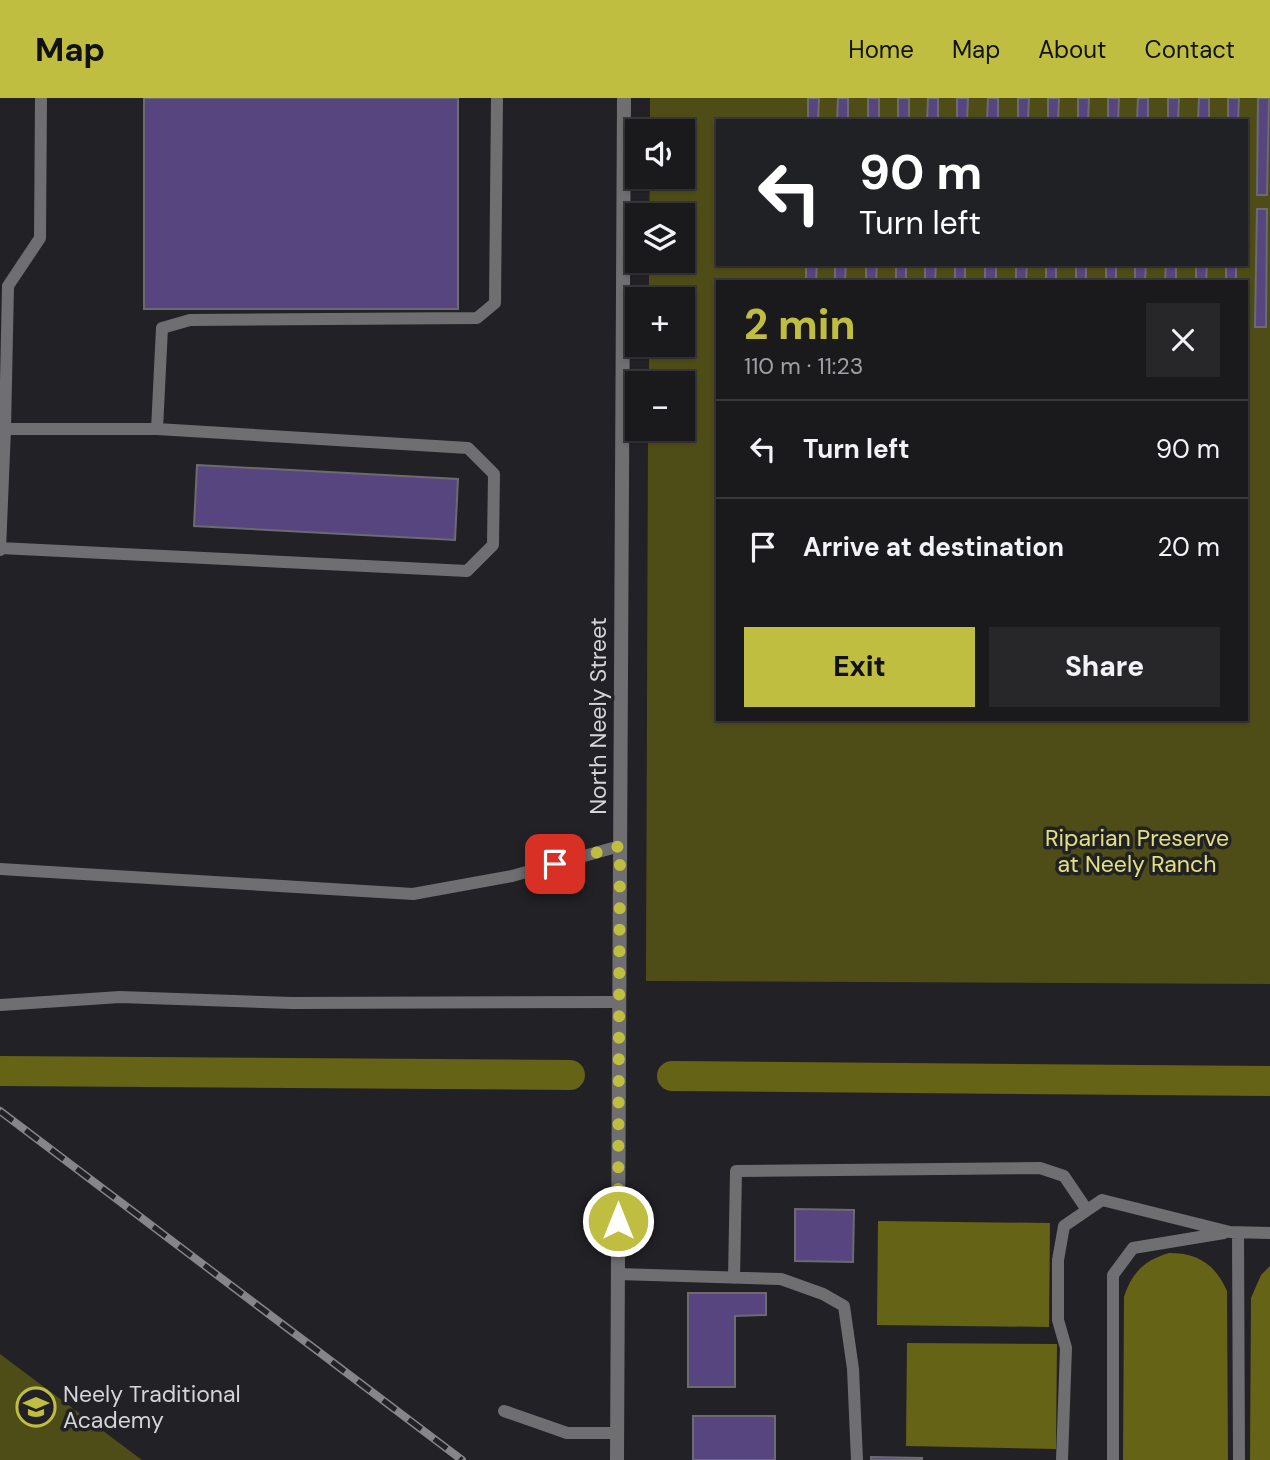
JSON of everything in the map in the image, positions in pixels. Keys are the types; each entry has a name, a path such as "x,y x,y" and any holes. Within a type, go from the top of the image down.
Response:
{"street":[{"name":"North Neely Street","path":"617,1460 624,98"}],"lane":[{"path":"5,429 157,429 468,448 494,474 493,545 467,571 0,549 8,286 40,238 41,98"},
{"path":"157,429 162,328 190,320 477,318 495,303 497,98"},
{"path":"0,869 413,894 512,876 620,846"},
{"path":"0,1005 120,997 292,1003 619,1002"},
{"path":"734,1278 736,1171 1040,1168 1064,1176 1087,1210"},
{"path":"1062,1460 1066,1348 1058,1320 1058,1260 1064,1226 1102,1200 1234,1233"},
{"path":"1234,1233 1238,1460"},
{"path":"1113,1460 1112,1275 1133,1248 1234,1233 1270,1233"},
{"path":"618,1274 781,1279 823,1294 844,1306 853,1369 857,1460"},
{"path":"504,1411 567,1433 617,1433"}],"green space":[{"name":"Riparian Preserve at Neely Ranch","path":"650,98 1270,98 1270,984 646,981 648,441 695,441 695,371 649,371 649,357 695,357 695,287 649,287 649,273 695,273 695,203 649,203 650,189 695,189 695,119 650,119"},
{"name":"Neely Traditional Academy","path":"0,1354 142,1460 0,1460"}],"shaded area":[{"path":"878,1221 1050,1223 1049,1327 877,1325"},
{"path":"1169,1253 1189,1255 1204,1262 1217,1274 1227,1291 1228,1460 1123,1460 1124,1297 1140,1268"},
{"path":"1270,1266 1270,1460 1250,1460 1251,1298 1261,1275"},
{"path":"907,1343 1057,1344 1056,1449 906,1446"}],"building":[{"path":"144,98 458,98 458,309 144,309"},
{"path":"808,98 819,98 818,119 808,119"},
{"path":"838,98 848,98 848,119 837,119"},
{"path":"868,98 879,98 879,119 868,119"},
{"path":"898,98 909,98 909,119 898,119"},
{"path":"928,98 938,98 938,119 927,119"},
{"path":"957,98 968,98 967,119 957,119"},
{"path":"988,98 998,98 998,119 987,119"},
{"path":"1018,98 1029,98 1028,119 1018,119"},
{"path":"1048,98 1059,98 1058,119 1048,119"},
{"path":"1078,98 1089,98 1088,119 1078,119"},
{"path":"1108,98 1119,98 1118,119 1108,119"},
{"path":"1138,98 1148,98 1148,119 1137,119"},
{"path":"1168,98 1179,98 1178,119 1168,119"},
{"path":"1199,98 1209,98 1209,119 1198,119"},
{"path":"1228,98 1239,98 1238,119 1228,119"},
{"path":"1258,98 1269,98 1267,195 1257,195"},
{"path":"1257,209 1267,209 1266,327 1255,327"},
{"path":"806,266 817,266 816,280 806,280"},
{"path":"835,266 846,266 845,280 835,280"},
{"path":"866,266 877,266 876,280 866,280"},
{"path":"896,266 906,266 906,280 896,280"},
{"path":"925,266 936,266 935,280 925,280"},
{"path":"955,266 965,266 965,280 955,280"},
{"path":"985,266 996,266 996,280 985,280"},
{"path":"1016,266 1027,266 1026,280 1016,280"},
{"path":"1046,266 1056,266 1056,280 1046,280"},
{"path":"1076,266 1086,266 1086,280 1076,280"},
{"path":"1106,266 1116,266 1116,280 1106,280"},
{"path":"1135,266 1146,266 1145,280 1135,280"},
{"path":"1166,266 1176,266 1176,280 1165,280"},
{"path":"1196,266 1207,266 1206,280 1196,280"},
{"path":"1226,266 1236,266 1236,280 1226,280"},
{"path":"197,465 458,479 455,540 194,526"},
{"path":"795,1209 854,1210 853,1262 795,1261"},
{"path":"688,1293 766,1293 766,1315 735,1316 735,1387 688,1387"},
{"path":"693,1416 775,1416 775,1460 693,1460"},
{"path":"871,1457 922,1458 922,1460 871,1460"}],"waterway":[{"path":"1,1071 570,1075"},
{"path":"672,1076 1270,1081"}],"railway":[{"path":"0,1111 462,1460"}],"place":[{"name":"Neely Traditional Academy","path":"36,1407"}],"route":[{"path":"555,864 620,846 618,1221"}]}
